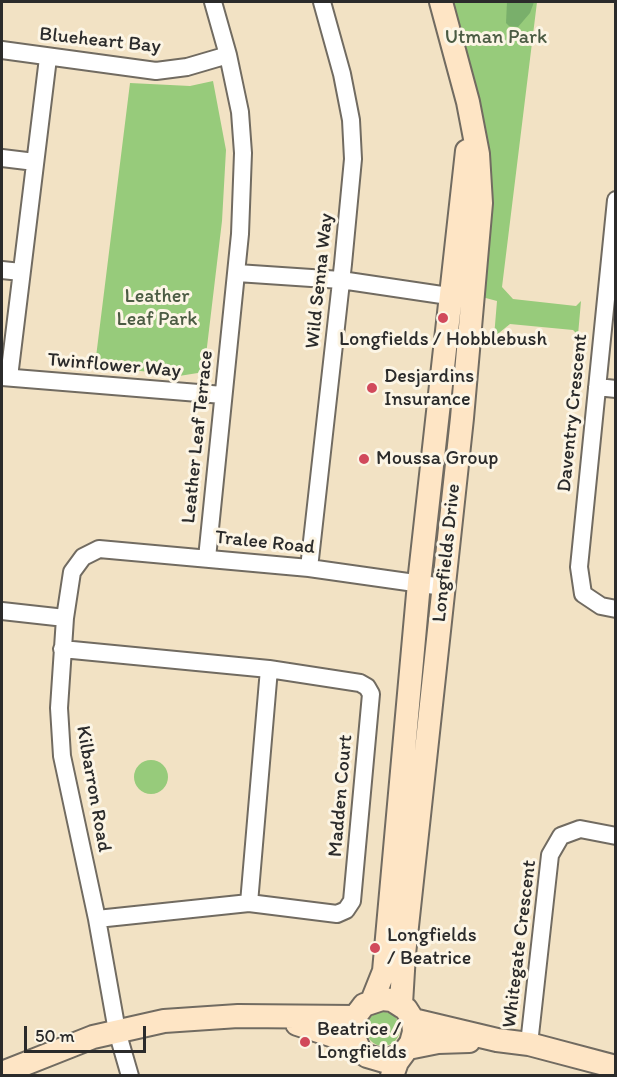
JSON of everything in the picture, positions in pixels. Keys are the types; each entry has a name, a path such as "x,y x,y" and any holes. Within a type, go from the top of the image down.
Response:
{"street":[{"name":"Leather Leaf Terrace","path":"207,558 237,273 243,153 240,112 228,55 213,2"},
{"name":"Wild Senna Way","path":"309,568 353,159 351,120 342,74 322,2"},
{"name":"Longfields Drive","path":"407,1012 404,954 443,587 462,298 467,152 468,102 441,2"},
{"name":"Blueheart Bay","path":"2,51 156,71 188,67 228,55"},
{"path":"5,377 21,272 48,58"},
{"path":"2,158 35,162"},
{"name":"Daventry Crescent","path":"615,200 579,567 583,594 601,606 615,609"},
{"path":"2,270 21,272"},
{"path":"237,273 341,280 462,298"},
{"name":"Longfields Drive","path":"372,1001 384,970 419,584 462,298"},
{"name":"Twinflower Way","path":"5,377 223,395"},
{"path":"597,387 615,389"},
{"name":"Tralee Road","path":"82,557 99,549 309,568 443,587"},
{"name":"Kilbarron Road","path":"82,557 72,572 65,618 59,708 62,756 97,919 117,1031 130,1076"},
{"path":"2,611 65,618"},
{"name":"Madden Court","path":"62,649 269,669 360,683 367,687 371,694 352,901 346,910 336,914 249,903 97,919"},
{"path":"249,903 269,669"},
{"name":"Whitegate Crescent","path":"529,1044 550,855 561,836 580,829 615,836"},
{"path":"365,1058 353,1035 355,1017 364,1005 382,999 392,1000 407,1012 497,1040"},
{"path":"392,1076 414,1032 407,1012"},
{"path":"2,1073 66,1046 117,1031 164,1021 219,1016 355,1017"},
{"path":"278,1017 365,1058 384,1061 394,1059 405,1051 438,1042 497,1040 529,1044 615,1067"}],"green space":[{"name":"Utman Park","path":"448,2 537,2 502,287 513,299 576,306 581,301 578,335 573,330 510,324 494,337 497,301 482,297"},
{"path":"507,2 534,2 530,13 518,27 509,26 506,23"},
{"name":"Leather Leaf Park","path":"213,81 226,150 222,221 204,372 179,376 95,365 130,83 190,86"},
{"path":"442,509 434,571 431,569 438,510"},
{"path":"151,760 163,765 168,777 163,789 151,794 139,789 134,777 139,765"},
{"path":"383,1012 395,1017 400,1029 395,1041 383,1046 371,1041 366,1029 371,1017"}],"place":[{"name":"Longfields / Hobblebush","path":"443,318"},
{"name":"Desjardins Insurance","path":"372,388"},
{"name":"Moussa Group","path":"364,459"},
{"name":"Longfields / Beatrice","path":"375,948"},
{"name":"Beatrice / Longfields","path":"305,1042"}]}
